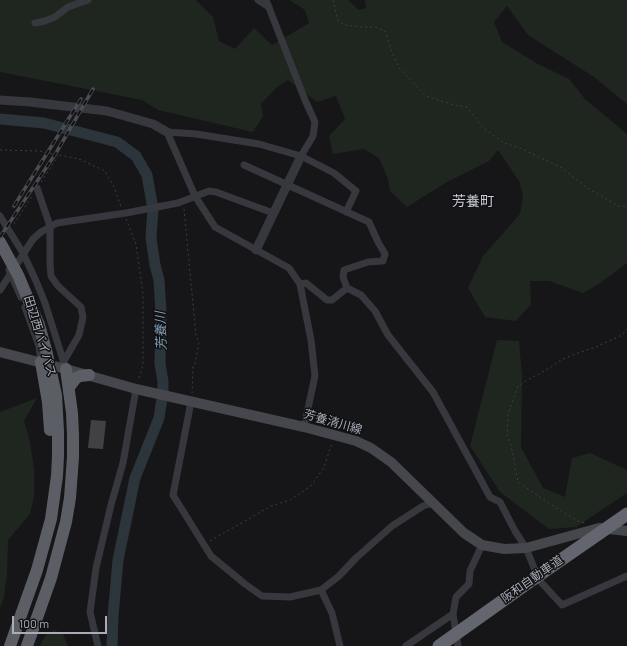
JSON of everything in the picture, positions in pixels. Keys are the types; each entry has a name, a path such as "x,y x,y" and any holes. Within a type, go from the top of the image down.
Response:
{"highway":[{"name":"田辺西バイパス","path":"0,242 18,275 32,307 46,350 56,395 58,438 58,456 51,519 37,570 10,646"},
{"path":"1,646 36,549 47,497 51,454 48,402 41,362"},
{"path":"27,646 52,578 66,522 70,498 73,435 69,387 65,365"},
{"path":"69,387 76,378 89,375"},
{"name":"阪和自動車道","path":"439,646 626,515"}],"main road":[{"name":"芳養清川線","path":"0,352 41,362 65,365 89,375 138,389 304,427 356,441 370,448 391,462 464,533 482,545 504,549 526,548 599,528 627,531"}],"street":[{"path":"35,23 55,17 68,7 88,0"},
{"path":"256,250 301,156 313,136 316,122 302,93 268,3 258,0"},
{"path":"0,100 107,111 153,124 167,132 196,134 259,144 301,156 334,173 356,191 346,212"},
{"path":"167,132 195,196 215,227 290,268 300,284 311,340 314,376 304,427"},
{"path":"244,165 369,222 385,254 383,260 368,262 344,270 343,277 347,288 361,295 376,311 388,335 433,392 490,497 500,502 515,531 526,548 539,580 562,605 627,576"},
{"path":"37,188 50,226 51,276 58,286 81,307 83,317 79,335 65,365"},
{"path":"0,290 33,239 50,226 68,221 125,214 180,202 209,191 216,192 274,213"},
{"path":"0,216 23,253 46,303 65,365"},
{"path":"0,254 25,306 39,346 41,362"},
{"path":"300,284 306,283 327,300 332,300 347,288"},
{"path":"34,333 45,334 55,330"},
{"path":"98,646 90,612 96,568 109,512 124,463 138,389"},
{"path":"188,401 173,495 211,556 262,596 290,597 321,590 339,576 356,558 392,526 423,506 433,503"},
{"path":"458,646 453,614 456,597 469,584 470,571 482,545"},
{"path":"321,590 332,613 340,646"},
{"path":"406,646 453,614"}],"path":[{"path":"333,0 338,21 345,25 375,27 385,31 399,68 426,96 454,105 467,107 483,128 504,143 520,148 562,168 586,187 618,206 627,207"},
{"path":"0,150 45,152 79,159 105,171 114,187 136,244 143,294 143,365 138,389"},
{"path":"180,202 196,336 200,342 196,364 193,366 188,401"},
{"path":"585,524 526,489 518,482 511,446 507,436 508,414 518,386 561,360 596,347 622,335 627,329"},
{"path":"204,544 271,506 290,500 311,486 324,467 335,435"}],"shaded area":[{"path":"0,0 196,0 213,17 219,41 235,49 254,28 272,45 309,23 305,10 289,0 348,0 359,10 366,8 365,0 627,0 627,104 594,77 528,35 507,6 494,22 502,42 538,64 569,79 585,99 627,134 627,263 599,284 583,293 549,281 530,281 531,304 516,321 485,317 468,288 483,256 520,214 523,195 519,181 498,150 489,161 447,182 407,207 390,191 388,179 379,158 364,149 333,154 329,136 345,119 336,96 317,102 288,80 277,87 261,104 263,116 253,132 158,110 142,100 0,72"},
{"path":"497,340 519,341 522,375 521,447 543,488 565,497 572,458 590,453 627,470 627,493 576,527 549,529 500,492 470,446"},
{"path":"37,398 24,421 30,441 34,470 34,497 30,514 8,540 7,573 4,597 0,608 0,412"},
{"path":"54,630 63,634 68,646 40,646 45,636"}],"building":[{"path":"91,420 106,421 103,449 88,448"}],"waterway":[{"name":"芳養川","path":"0,119 44,123 117,142 136,156 147,175 153,209 151,238 159,280 161,312 160,364 163,392 159,418 135,478 118,560 112,646"}],"railway":[{"path":"0,237 56,153 93,89"},
{"path":"14,206 81,99"}],"district":[{"name":"芳養町","path":"473,201"}]}
